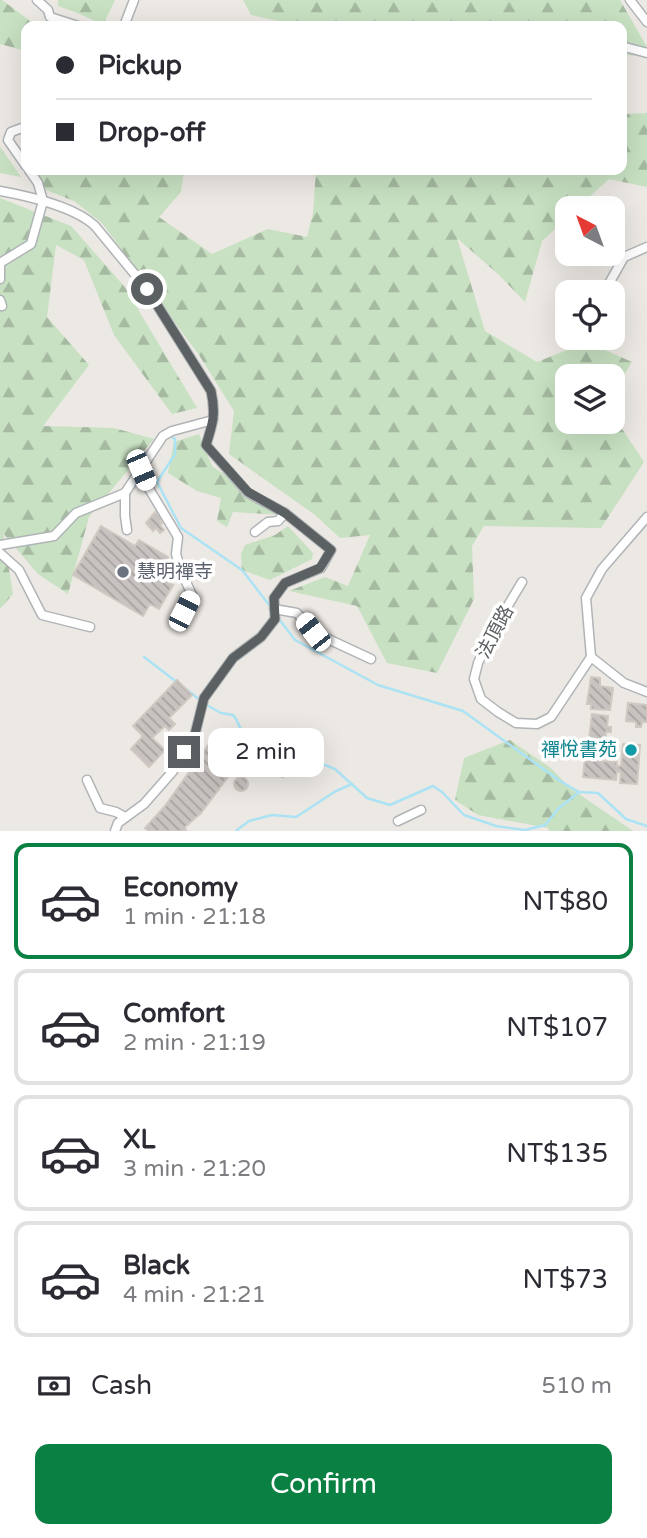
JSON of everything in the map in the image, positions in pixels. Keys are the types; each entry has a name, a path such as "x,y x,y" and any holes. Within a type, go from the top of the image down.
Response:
{"street":[{"path":"37,0 48,10"},
{"path":"48,0 50,17 62,21"},
{"path":"126,21 134,0"},
{"path":"630,0 647,22"},
{"path":"627,48 647,53"},
{"path":"21,128 11,132 8,140 21,159"},
{"path":"0,279 0,263 30,244 43,201 38,183 32,175"},
{"path":"0,191 43,201 87,219 147,289 211,391 215,407 214,420 206,445 248,492 285,513 331,550 320,568 285,583 274,598 275,619 261,637 233,658 204,698 195,734 173,771 144,804 118,823 115,831"},
{"path":"611,280 624,257 647,247"},
{"path":"127,530 125,494 163,436 172,430 214,420"},
{"path":"141,470 178,537 176,554 192,595 184,611"},
{"path":"0,545 54,536 76,513 125,494"},
{"path":"255,532 268,522 278,521 285,513"},
{"path":"647,517 602,569 586,598 591,657 624,684 647,692"},
{"path":"0,553 19,570 41,615 90,627"},
{"name":"法頂路","path":"522,582 494,629 478,663 474,679 481,699 516,723 537,724 551,717 591,657"},
{"path":"274,609 297,613 313,632 371,659"},
{"path":"87,780 100,808 125,817"},
{"path":"398,821 421,810"}],"green space":[{"path":"2,0 30,21 21,21 21,50 0,44"},
{"path":"58,0 115,0 105,21 95,21 58,6"},
{"path":"243,0 620,0 647,47 647,56 627,55 627,21 278,21 251,15"},
{"path":"647,113 647,187 609,179 590,196 555,196 555,229 542,241 525,302 457,238 485,331 537,362 567,350 605,350 632,362 625,373 625,364 555,364 555,434 625,433 644,462 601,528 484,526 472,546 474,599 437,673 387,663 357,606 289,591 325,577 348,586 370,535 340,538 315,515 229,454 234,411 199,355 102,223 74,201 46,190 38,175 183,175 181,192 159,217 212,254 268,229 307,237 313,213 316,175 627,175 627,114"},
{"path":"0,147 3,151 21,177 0,173"},
{"path":"0,198 71,226 124,286 197,408 172,414 114,335 84,260 56,245 47,317 89,365 43,426 114,428 154,439 89,517 68,594 38,574 3,533 13,594 0,609"},
{"path":"199,434 212,466 283,515 233,512 227,527 217,521 221,498 197,491 168,473 174,442"},
{"path":"288,526 313,553 312,559 270,580 242,570 241,554 245,545 275,535"},
{"path":"510,740 551,768 570,788 633,831 549,831 548,828 478,815 455,800 464,758"}],"building":[{"path":"155,512 162,519 160,525 164,530 160,533 156,528 153,531 146,523"},
{"name":"慧明禪寺","path":"101,526 135,546 139,540 168,557 164,563 174,569 166,581 173,585 159,609 150,604 143,616 73,575"},
{"path":"591,677 600,678 600,686 613,688 610,710 591,709 591,704 587,704"},
{"path":"177,680 192,695 169,718 175,724 169,730 165,726 152,738 165,750 149,767 131,749 143,736 133,726"},
{"name":"禪悅書苑","path":"628,703 647,705 647,722 642,722 641,727 636,727 636,722 626,721"},
{"name":"禪悅書苑","path":"592,714 608,716 607,727 611,727 611,732 606,732 604,758 600,757 600,761 617,762 617,766 621,766 623,744 640,745 637,784 620,783 621,772 617,772 616,780 583,777 585,758 595,760 595,757 587,756"},
{"path":"227,737 234,743 239,737 252,745 201,813 185,827 186,831 149,831 145,828 165,806 211,741 219,746"},
{"path":"261,755 287,762 283,777 257,770"},
{"path":"241,777 246,779 246,789 241,791 236,789 234,784 236,779"}],"waterway":[{"path":"170,436 175,439 175,454 157,482 181,528 242,570 273,610"},
{"path":"279,619 295,640 378,685 463,711 579,792"},
{"path":"144,657 178,683"},
{"path":"186,689 200,700"},
{"path":"205,704 221,713 233,715 242,731 250,738 265,741 280,738 315,761 335,769 367,798 390,805 433,786 464,815 496,826 525,830 545,825 558,809 579,792 598,793 626,819 647,826"},
{"path":"237,830 249,821 272,815 296,817 352,784"}],"place":[{"name":"慧明禪寺","path":"123,572"},
{"name":"禪悅書苑","path":"631,750"}],"route":[{"path":"147,289 211,391 215,407 214,420 206,445 248,492 285,513 331,550 320,568 285,583 274,598 275,619 261,637 233,658 204,698 195,734 184,752"}]}
